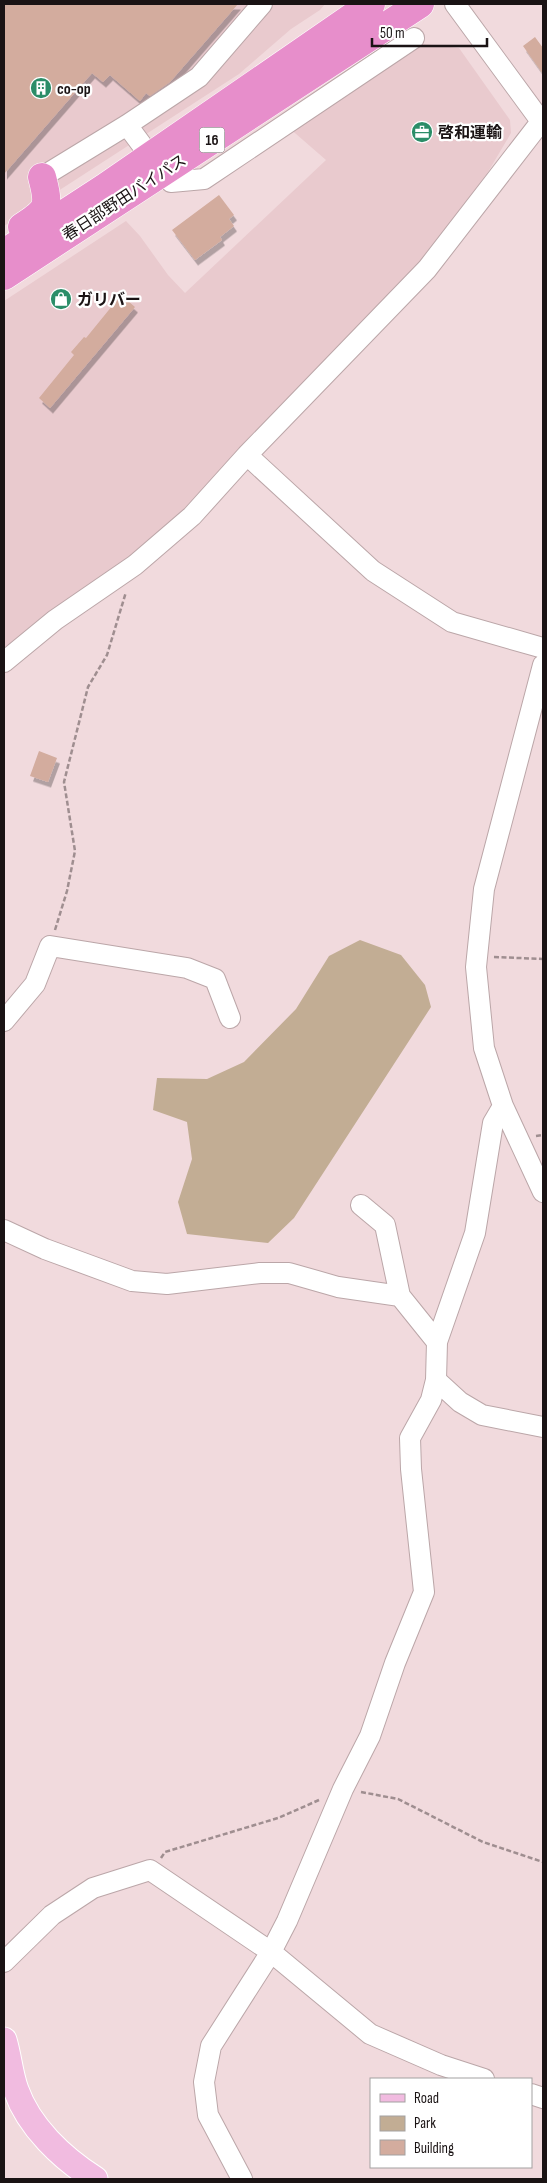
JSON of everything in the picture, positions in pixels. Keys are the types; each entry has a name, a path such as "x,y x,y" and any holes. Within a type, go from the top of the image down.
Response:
{"highway":[{"name":"春日部野田バイパス","path":"4,276 372,4"},
{"name":"春日部野田バイパス","path":"4,252 273,100 420,4"},
{"path":"4,239 41,215 46,207 48,199 42,177"}],"main road":[{"path":"4,2040 15,2089 26,2111 47,2140 79,2169 95,2179"}],"street":[{"path":"42,177 199,78 262,4"},
{"path":"4,662 55,620 135,565 192,516 247,455 427,269 542,122 455,4"},
{"path":"127,125 171,182 204,179 414,38"},
{"path":"273,100 289,122"},
{"path":"247,455 372,571 452,622 543,648"},
{"path":"543,665 484,889 476,967 484,1048 503,1106 543,1192"},
{"path":"4,1021 35,984 50,946 187,968 215,979 230,1018"},
{"path":"242,2179 208,2115 204,2082 212,2046 271,1952 287,1921 342,1789 370,1736 394,1663 424,1592 411,1469 410,1438 431,1400 436,1380 437,1342 475,1233 493,1123 503,1106"},
{"path":"361,1205 385,1225 400,1296 437,1342"},
{"path":"4,1230 45,1249 132,1281 167,1284 260,1273 289,1273 338,1287 400,1296"},
{"path":"436,1380 460,1402 482,1414 543,1427"},
{"path":"4,1962 52,1915 93,1888 150,1870 271,1952 370,2034 441,2065 481,2078"}],"path":[{"path":"50,946 67,891 75,851 64,782 88,688 107,655 135,565"},
{"path":"478,957 543,958"},
{"path":"150,1870 166,1852 278,1818 342,1789 398,1799 483,1842 543,1862"}],"shaded area":[{"path":"4,4 325,4 320,10 291,29 239,74 4,226"},
{"path":"415,43 459,48 510,120 511,133 488,172 433,248 177,516 135,553 4,653 4,301 126,221 140,236 168,275 185,293 326,160 288,127"}],"green space":[{"path":"360,940 401,955 425,985 431,1007 294,1218 268,1243 187,1234 178,1202 192,1159 187,1122 153,1110 157,1078 207,1079 244,1062 296,1009 329,956"}],"building":[{"name":"co-op","path":"4,4 238,4 170,82 150,96 146,93 140,101 110,75 103,82 92,73 4,174"},
{"path":"535,37 543,48 543,74 523,46"},
{"path":"219,195 234,215 229,219 234,226 220,237 222,240 195,260 172,230"},
{"path":"121,295 135,307 50,408 39,398 74,355 71,352 84,337 86,338"},
{"path":"39,751 57,758 48,782 30,776"}],"place":[{"name":"co-op","path":"41,88"},
{"name":"啓和運輸","path":"422,132"},
{"name":"ガリバー","path":"61,299"}]}
